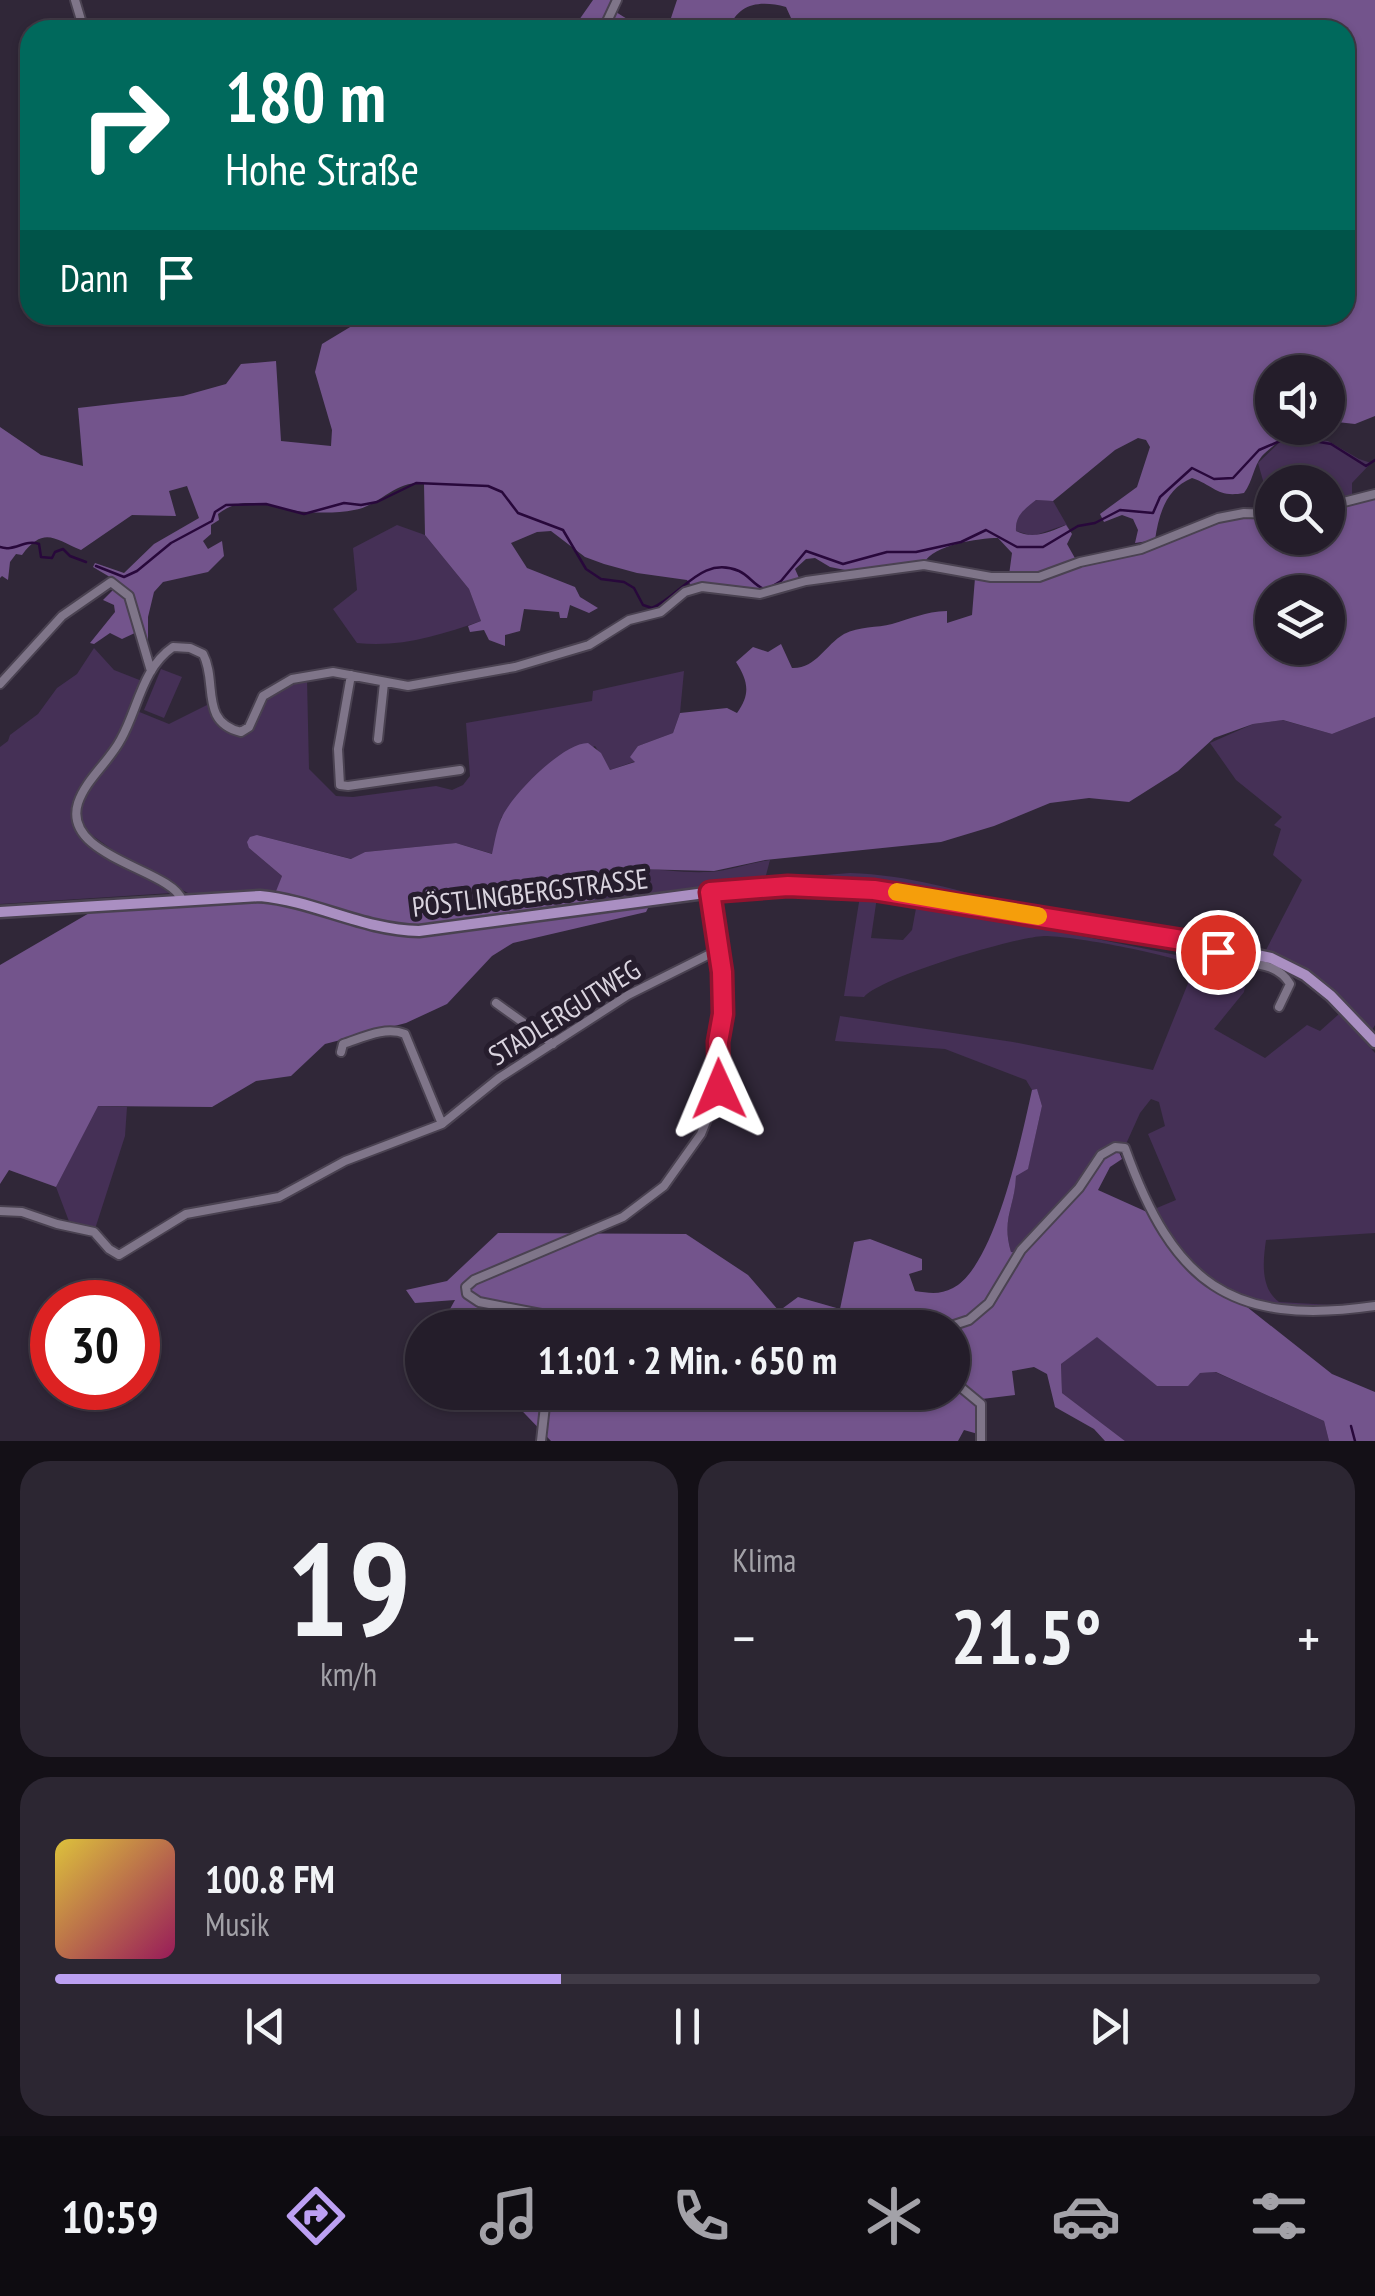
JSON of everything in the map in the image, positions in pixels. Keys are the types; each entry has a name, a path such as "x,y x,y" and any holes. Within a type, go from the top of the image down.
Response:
{"main road":[{"name":"PÖSTLINGBERGSTRASSE","path":"0,912 272,897 375,927 419,931 710,892 788,886 874,890 1219,946 1271,958 1304,975 1331,996 1375,1042"}],"street":[{"path":"1345,502 1375,494"},
{"path":"182,900 175,889 134,869 93,842 80,829 76,818 81,796 118,744 151,671 173,647 200,652 207,662 214,712 227,727 241,732 249,727 260,700 283,682 322,673 412,685 503,670 589,645 629,620 658,613 685,592 702,586 760,594 814,580 924,565 991,577 1039,578 1080,562 1142,550 1218,518 1255,513"},
{"path":"0,684 62,616 111,582 130,596 151,671"},
{"path":"352,675 338,749 340,784 460,770"},
{"path":"378,739 384,684"},
{"path":"520,1310 479,1302 469,1297 466,1287 474,1280 623,1217 656,1193 701,1134 718,1097 718,1042 723,1014 710,892"},
{"path":"1219,946 1222,959 1259,964 1288,979 1290,984 1279,1006"},
{"name":"STADLERGUTWEG","path":"0,1211 22,1212 94,1232 108,1249 119,1254 186,1214 279,1197 346,1161 442,1124 498,1078 637,990 718,950"},
{"path":"496,1003 553,1044"},
{"path":"341,1052 343,1044 371,1036 396,1031 405,1034 442,1124"},
{"path":"970,1319 989,1303 1021,1250 1078,1188 1101,1156 1119,1146 1125,1148 1169,1243 1188,1266 1214,1285 1245,1301 1273,1308 1326,1310 1375,1306"},
{"path":"970,1395 981,1404 981,1441"},
{"path":"540,1441 544,1410"}],"shaded area":[{"path":"593,0 614,0 611,9 629,20 579,20"},
{"path":"677,0 1375,0 1375,416 1355,424 1345,423 1345,355 1255,355 1255,445 1275,445 1255,465 1244,493 1222,493 1192,478 1165,503 1155,540 1135,543 1138,530 1133,519 1122,515 1104,522 1100,514 1137,487 1150,447 1146,440 1138,438 1115,450 1053,501 1036,500 1022,513 1016,531 1022,534 1035,535 1066,525 1072,534 1067,544 1076,560 1039,575 1009,575 1012,553 998,538 989,538 946,547 924,563 855,572 830,567 815,558 806,559 795,569 799,578 750,591 691,585 687,580 604,564 585,557 551,531 537,532 511,543 527,568 575,587 580,597 598,608 589,613 570,605 567,618 560,618 559,612 524,609 520,631 505,635 505,646 489,640 484,630 470,632 468,626 481,621 469,589 425,535 424,484 405,485 363,507 343,512 307,512 250,503 229,507 218,514 219,520 211,525 211,534 203,541 208,549 222,541 224,556 208,572 163,582 154,592 148,617 148,650 137,632 122,639 110,633 90,643 115,612 114,605 103,600 120,583 93,567 95,563 124,573 154,544 199,518 187,486 169,491 176,516 132,515 81,550 56,539 37,540 10,562 8,580 0,578 0,427 41,455 83,466 78,408 183,396 226,384 241,364 276,361 281,441 331,446 332,430 315,372 322,344 353,325 1355,325 1355,20 788,20 791,18 786,7 767,4 744,9 733,20 670,20"},
{"path":"1277,445 1335,445 1371,463 1352,483 1352,498 1345,500 1345,465 1258,463"},
{"path":"1375,496 1375,717 1332,734 1283,720 1253,724 1214,738 1178,771 1129,802 1089,798 1050,803 941,842 765,860 714,871 635,869 610,881 583,913 644,906 648,908 646,912 513,943 492,956 447,1004 406,1023 325,1044 291,1076 256,1081 212,1107 98,1106 56,1187 9,1170 0,1184 0,965 91,912 246,902 271,904 282,876 249,848 250,837 257,835 351,859 365,852 456,843 492,854 499,824 509,806 540,771 566,751 588,743 601,753 610,770 635,762 630,757 638,746 673,733 680,713 727,708 737,713 746,688 736,662 753,647 768,652 781,644 792,668 808,665 850,631 939,612 947,611 947,623 972,615 975,578 1018,579 1134,554 1232,517 1255,516 1255,555 1345,555 1345,504"},
{"path":"1036,500 1053,501 1072,534 1065,525 1033,536 1016,531 1019,517"},
{"path":"397,525 425,535 469,589 481,621 404,642 357,643 333,609 357,590 353,548"},
{"path":"94,648 114,670 142,681 121,733 75,803 74,825 91,844 172,893 0,904 0,747 38,714 57,688 77,674"},
{"path":"161,669 182,677 164,718 144,710"},
{"path":"684,671 680,713 673,733 638,746 636,761 610,770 595,746 540,772 501,818 493,854 456,843 365,852 352,859 257,835 249,848 282,876 276,894 190,894 135,866 82,828 79,812 87,790 137,711 169,724 209,704 226,729 247,729 273,691 307,679 309,769 336,796 436,786 452,790 470,776 466,723 592,701 593,691"},
{"path":"1375,717 1375,1025 1371,1032 1333,993 1265,952 1302,880 1273,855 1281,829 1274,825 1282,817 1236,780 1210,743 1253,724 1282,720 1332,734"},
{"path":"770,860 765,879 586,905 631,872 716,871"},
{"path":"850,873 913,880 1016,907 924,890 799,877"},
{"path":"860,896 877,897 871,938 903,940 912,930 917,903 1196,959 1198,967 1201,958 1221,969 1235,964 1249,966 1244,992 1214,1029 1265,1058 1307,1025 1320,1031 1339,1014 1375,1053 1375,1233 1266,1240 1264,1274 1279,1302 1375,1304 1300,1307 1252,1299 1209,1278 1189,1261 1152,1210 1176,1200 1148,1134 1165,1126 1159,1102 1151,1099 1126,1144 1104,1149 1077,1187 1018,1252 1011,1252 1008,1222 1016,1175 1028,1168 1042,1106 1037,1090 1032,1090 1026,1080 945,1049 835,1041 840,1016 1013,1042 1153,1070 1195,966 1121,946 1044,936 949,959 895,979 864,997 844,996"},
{"path":"1037,1089 1042,1106 1028,1169 1016,1176 1008,1222 1011,1252 1024,1253 1080,1190 1103,1157 1118,1150 1122,1159 1110,1167 1098,1190 1147,1212 1167,1245 1187,1267 1242,1303 1332,1374 1375,1392 1375,1441 1329,1441 1324,1421 1216,1372 1200,1373 1188,1386 1157,1386 1097,1337 1061,1364 1062,1393 1125,1441 1105,1441 1094,1429 1055,1407 1047,1374 1034,1367 1012,1371 1015,1395 982,1399 977,1407 978,1434 964,1430 958,1441 551,1441 521,1410 970,1410 970,1310 780,1310 798,1297 840,1309 854,1242 870,1239 922,1259 922,1270 909,1274 915,1291 948,1290 968,1275 982,1255 1005,1198 1032,1090"},
{"path":"97,1106 127,1107 125,1136 95,1229 70,1224 56,1187"},
{"path":"498,1233 686,1234 748,1275 778,1310 449,1310 455,1300 415,1303 406,1290 447,1281"},
{"path":"1097,1336 1157,1386 1215,1372 1324,1421 1329,1441 1125,1441 1062,1393 1061,1364"}],"waterway":[{"path":"96,566 124,577 137,571 171,543 212,521 215,512 226,505 266,504 304,514 344,503 377,502 416,483 488,486 502,492 518,513 563,530 586,569 601,579 624,582 634,588 643,605 652,608 714,568 739,571 766,590 781,581 806,551 843,564 887,552 916,552 961,542 986,530 1017,547 1043,547 1078,526 1095,523 1120,510 1153,513 1160,497 1192,468 1214,479 1233,478 1259,450 1280,441 1331,444 1366,466 1375,460"},
{"path":"0,547 34,543 39,544 41,557 52,558 63,549 86,562"},
{"path":"1351,1426 1355,1441"}],"slow traffic":[{"path":"897,892 1038,916"}],"route":[{"path":"719,1089 722,972 710,892 788,886 898,892 1219,946 1218,952"}]}
